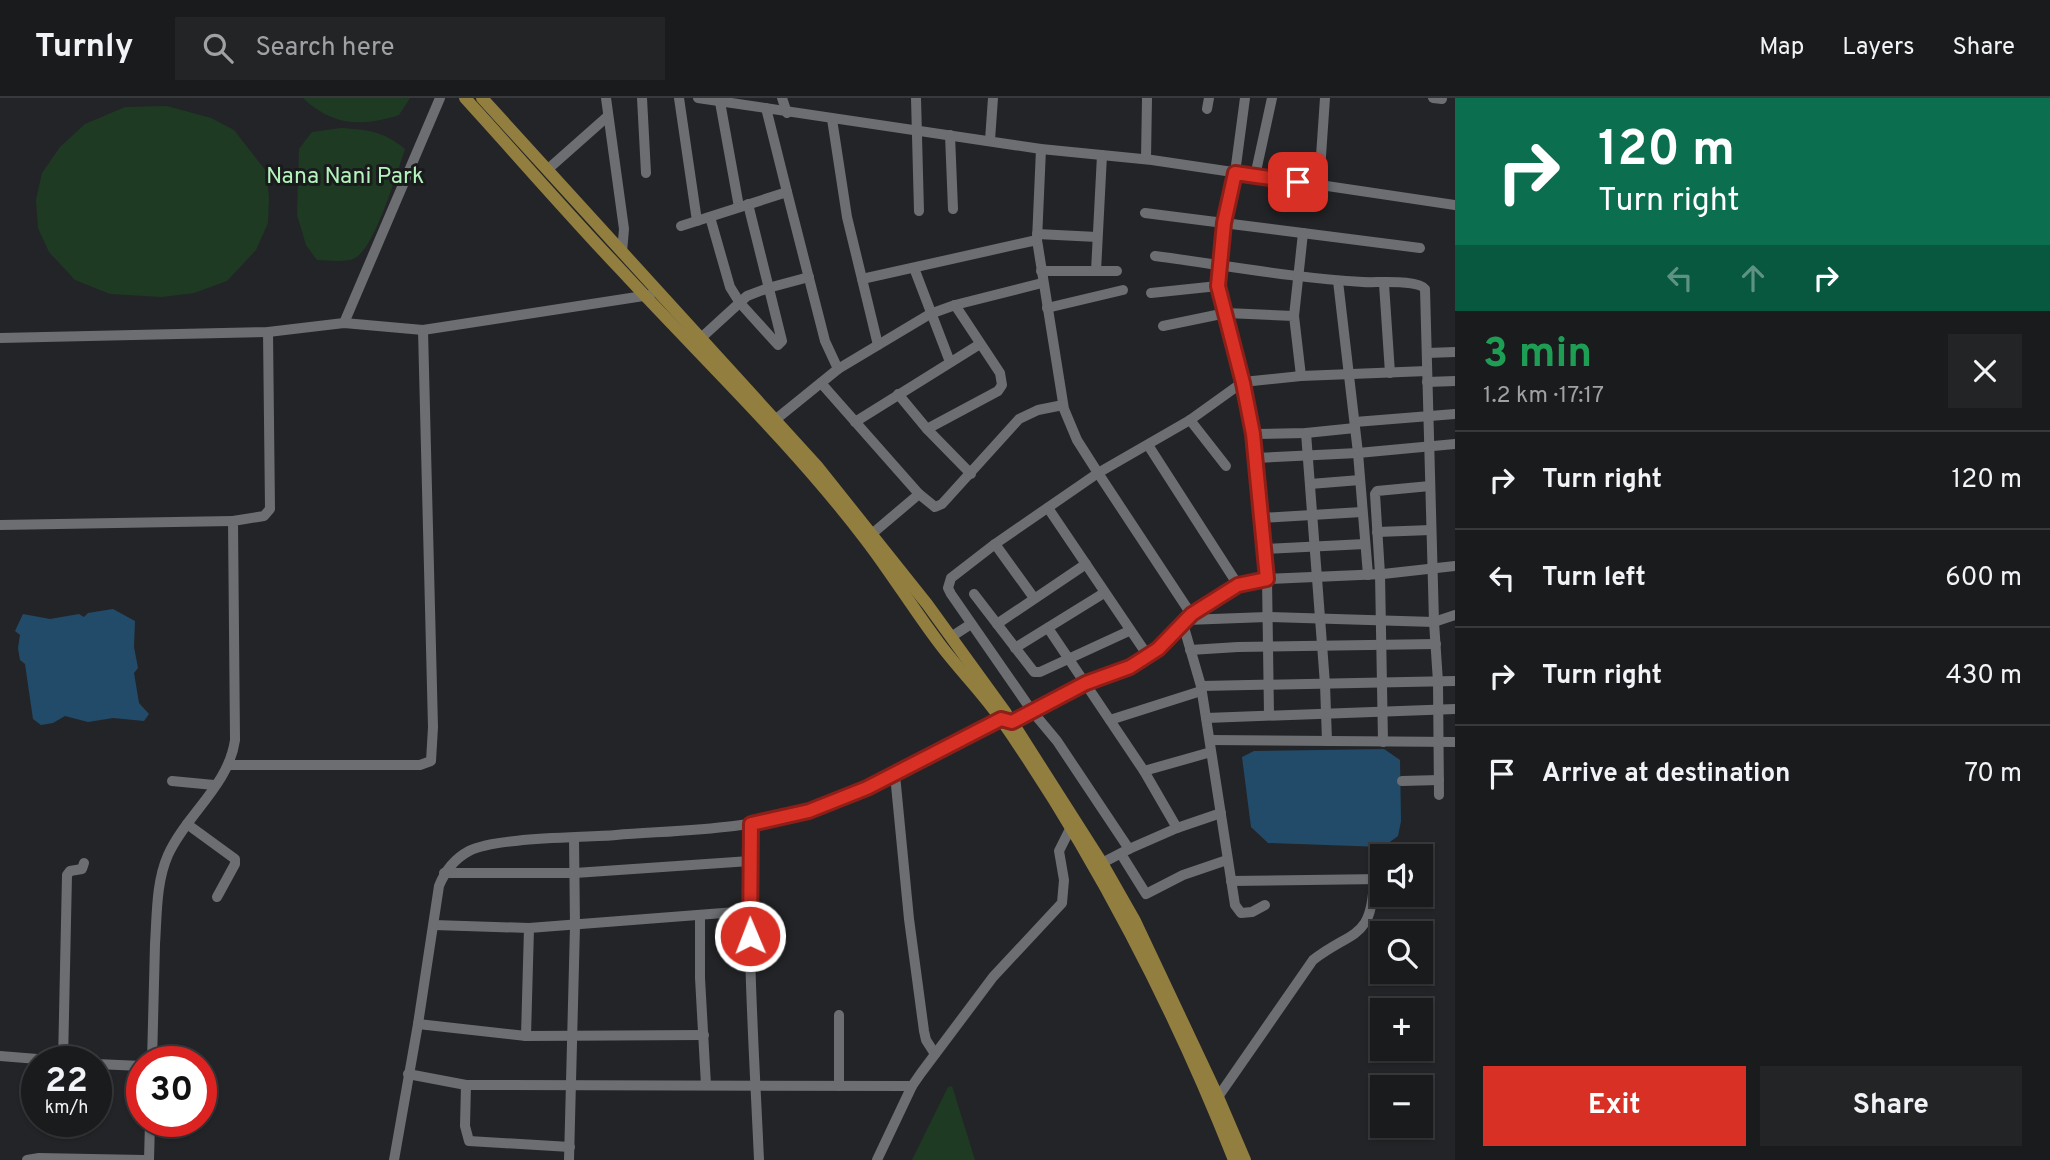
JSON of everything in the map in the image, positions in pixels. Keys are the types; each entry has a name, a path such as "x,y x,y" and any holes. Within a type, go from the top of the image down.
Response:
{"main road":[{"path":"465,98 645,296 770,427 858,530 940,645 1006,720 1047,772 1135,921 1218,1097 1243,1159"},
{"path":"482,98 661,292 962,630 1006,720 1129,931 1190,1058 1243,1159"}],"street":[{"path":"344,323 440,98"},
{"path":"606,98 624,229 622,252"},
{"path":"642,98 646,173"},
{"path":"679,98 697,221"},
{"path":"698,98 1041,149 1134,157 1455,205"},
{"path":"782,98 787,113"},
{"path":"916,98 919,211"},
{"path":"990,140 993,98"},
{"path":"1146,159 1147,98"},
{"path":"1207,109 1209,98"},
{"path":"1245,98 1235,173 1224,223 1218,286 1243,383 1256,458 1267,579 1269,715"},
{"path":"1255,176 1272,98"},
{"path":"1319,185 1325,98"},
{"path":"710,217 730,288 740,303 776,344 780,345 782,341 744,206 720,102"},
{"path":"766,108 825,341 838,369"},
{"path":"547,170 608,116"},
{"path":"832,119 847,217 878,345"},
{"path":"950,135 953,209"},
{"path":"1041,149 1037,237 1042,283 1065,411 1077,440 1187,619 1190,650 1201,689 1210,740 1235,905 1241,913 1252,912 1265,905"},
{"path":"1096,271 1102,155"},
{"path":"681,226 787,192"},
{"path":"1145,213 1420,248"},
{"path":"1301,376 1294,316 1303,233"},
{"path":"862,279 1037,237 1097,237"},
{"path":"1155,256 1338,281 1423,285 1438,682 1439,795"},
{"path":"914,268 950,362"},
{"path":"1041,271 1117,271"},
{"path":"701,338 747,296 809,277"},
{"path":"1338,281 1358,453 1368,575"},
{"path":"775,420 838,369 930,314 1042,283"},
{"path":"1384,284 1390,373"},
{"path":"1151,293 1218,286"},
{"path":"1047,308 1123,290"},
{"path":"0,338 268,332 344,323 423,330 661,292"},
{"path":"927,429 1000,388 1002,380 955,305"},
{"path":"1163,326 1226,313 1294,316"},
{"path":"229,765 420,765 431,761 433,727 423,330"},
{"path":"0,525 233,521 264,516 270,509 268,332"},
{"path":"855,422 980,344"},
{"path":"1427,353 1455,352"},
{"path":"1227,860 1183,876 1146,894 1125,852 1056,741 962,630 951,594 951,578 1098,473 1190,420 1243,383 1301,376 1390,373 1455,381"},
{"path":"821,383 919,494 931,505 939,506 1019,419 1038,410 1065,411"},
{"path":"898,394 927,429 971,474"},
{"path":"1253,434 1306,433 1455,414"},
{"path":"1190,420 1226,466"},
{"path":"1306,433 1327,741"},
{"path":"1256,458 1358,453 1455,444"},
{"path":"1148,445 1238,585"},
{"path":"1310,484 1360,480"},
{"path":"1383,742 1376,492 1430,486"},
{"path":"873,533 919,494"},
{"path":"1048,508 1148,656"},
{"path":"1261,517 1362,512"},
{"path":"153,1046 157,912 162,875 168,855 229,765 235,740 233,521"},
{"path":"1377,532 1431,530"},
{"path":"995,544 1034,598"},
{"path":"1265,549 1365,544"},
{"path":"997,624 1086,564"},
{"path":"394,1160 439,886 444,873 458,857 471,849 513,842 751,824 809,811 895,775 1086,683 1130,667 1148,656 1187,619 1238,585 1267,579 1368,575 1455,566"},
{"path":"1015,648 1104,593"},
{"path":"974,594 1034,672 1040,672 1129,631"},
{"path":"1187,619 1267,617 1434,622 1455,615"},
{"path":"1048,628 1144,771 1177,828"},
{"path":"1190,650 1436,644"},
{"path":"1110,720 1201,689 1455,681"},
{"path":"1206,718 1455,709"},
{"path":"1210,740 1455,742"},
{"path":"1144,771 1211,752"},
{"path":"895,775 909,919 924,1031 935,1054"},
{"path":"1402,781 1439,780"},
{"path":"172,781 215,785"},
{"path":"1102,863 1177,828 1221,813"},
{"path":"187,824 235,859 235,864 217,897"},
{"path":"751,824 749,911 759,1160"},
{"path":"877,1160 912,1086 935,1054 993,977 1062,903 1064,880 1059,851 1070,829"},
{"path":"569,1160 575,926 574,838"},
{"path":"444,873 575,873 750,861"},
{"path":"63,1046 67,875 69,871 82,869 85,863"},
{"path":"1231,881 1370,879"},
{"path":"1218,1097 1313,960 1347,941 1367,920 1372,907"},
{"path":"434,925 529,928 575,926 749,911"},
{"path":"700,916 700,978 706,1086"},
{"path":"526,1036 529,928"},
{"path":"839,1015 839,1086"},
{"path":"418,1024 526,1036 704,1035"},
{"path":"0,1056 21,1058"},
{"path":"408,1074 467,1085 912,1086"},
{"path":"467,1085 466,1126 469,1141 570,1147"},
{"path":"27,1160 146,1160 148,1137"}],"green space":[{"path":"303,98 410,98 399,115 372,121 348,122 325,114"},
{"path":"167,106 211,118 234,130 266,171 268,223 256,250 227,281 194,293 162,297 110,294 75,280 49,252 38,228 36,200 42,173 60,147 85,124 125,107"},
{"name":"Nana Nani Park","path":"341,128 375,132 390,138 405,149 377,225 363,251 355,258 347,260 317,260 306,245 297,215 299,149 312,132"},
{"path":"952,1086 975,1160 912,1160 948,1087"}],"water":[{"path":"113,609 135,621 134,647 138,668 134,673 139,703 149,714 144,721 113,718 88,722 65,716 53,723 41,725 33,719 25,664 20,660 18,648 20,635 15,631 23,614 50,619 79,614 84,617 88,613"},
{"path":"1384,749 1400,760 1401,821 1398,836 1387,844 1370,844 1370,847 1268,843 1251,827 1242,757 1254,751"}],"route":[{"path":"750,936 751,824 809,811 867,788 1001,719 1012,722 1086,683 1130,667 1158,649 1192,614 1238,585 1267,579 1253,434 1218,286 1219,264 1224,223 1235,173 1298,182"}]}
